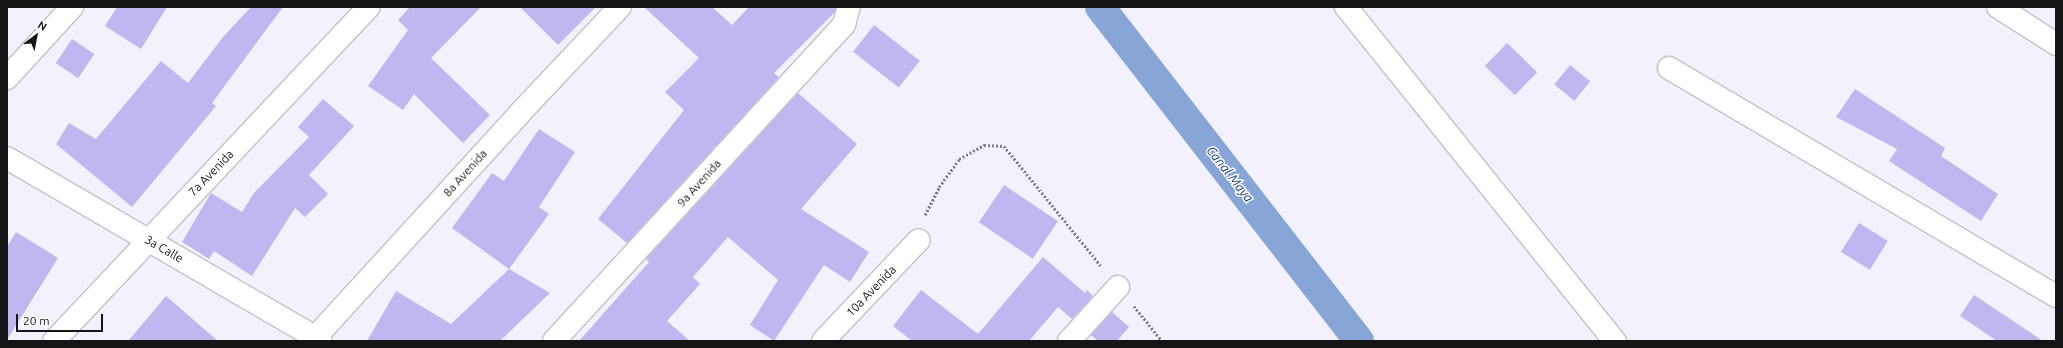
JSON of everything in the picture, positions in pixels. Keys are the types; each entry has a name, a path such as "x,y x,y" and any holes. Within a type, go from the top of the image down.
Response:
{"street":[{"path":"7,78 72,7"},
{"name":"7a Avenida","path":"54,341 369,7"},
{"name":"8a Avenida","path":"316,340 519,114 620,7"},
{"path":"1346,7 1615,341"},
{"path":"1998,7 2056,44"},
{"name":"9a Avenida","path":"554,341 846,16"},
{"path":"1669,68 2056,296"},
{"name":"3a Calle","path":"7,158 316,340"},
{"name":"10a Avenida","path":"823,341 919,240"},
{"path":"1070,341 1118,287"}],"path":[{"path":"919,240 926,212 939,187 959,159 984,145 1004,146 1162,341"}],"building":[{"path":"117,7 167,7 141,49 105,26"},
{"path":"251,7 283,7 212,103 216,106 132,207 56,144 69,123 96,139 161,61 188,83 223,37"},
{"path":"410,7 481,7 431,58 490,115 463,143 414,94 403,110 368,86 408,30 398,20"},
{"path":"520,7 596,7 558,45"},
{"path":"644,7 712,7 732,25 749,7 836,7 835,12 774,73 779,77 627,243 598,219 684,110 665,92 699,58"},
{"path":"874,25 920,61 899,88 853,52"},
{"path":"72,39 94,54 78,78 56,63"},
{"path":"1507,43 1537,72 1515,95 1485,66"},
{"path":"1570,65 1590,81 1574,101 1554,84"},
{"path":"1855,89 1945,148 1941,156 1998,194 1981,221 1889,161 1897,149 1836,117"},
{"path":"798,93 857,144 801,209 869,252 850,282 824,265 774,341 750,325 778,280 728,237 693,277 700,284 667,321 690,341 579,341 649,262 646,259"},
{"path":"323,99 354,126 309,175 328,194 305,217 295,208 252,276 214,251 209,259 182,242 211,193 242,212 254,193 309,137 298,127"},
{"path":"539,129 575,152 539,207 549,214 509,269 452,228 492,173 504,181"},
{"path":"1004,185 1058,221 1033,259 979,222"},
{"path":"1859,223 1888,241 1870,270 1841,252"},
{"path":"16,232 58,258 7,340 7,247"},
{"path":"1043,257 1085,293 1087,290 1093,296 1072,319 1058,307 1029,341 912,341 893,326 921,290 978,334"},
{"path":"509,269 550,293 500,341 367,341 396,291 451,324"},
{"path":"1974,295 2043,341 1997,341 1960,316"},
{"path":"166,296 218,341 128,341"},
{"path":"1112,312 1129,327 1117,341 1098,341 1091,335"}],"waterway":[{"name":"Canal Maya","path":"1100,7 1359,341"}]}
